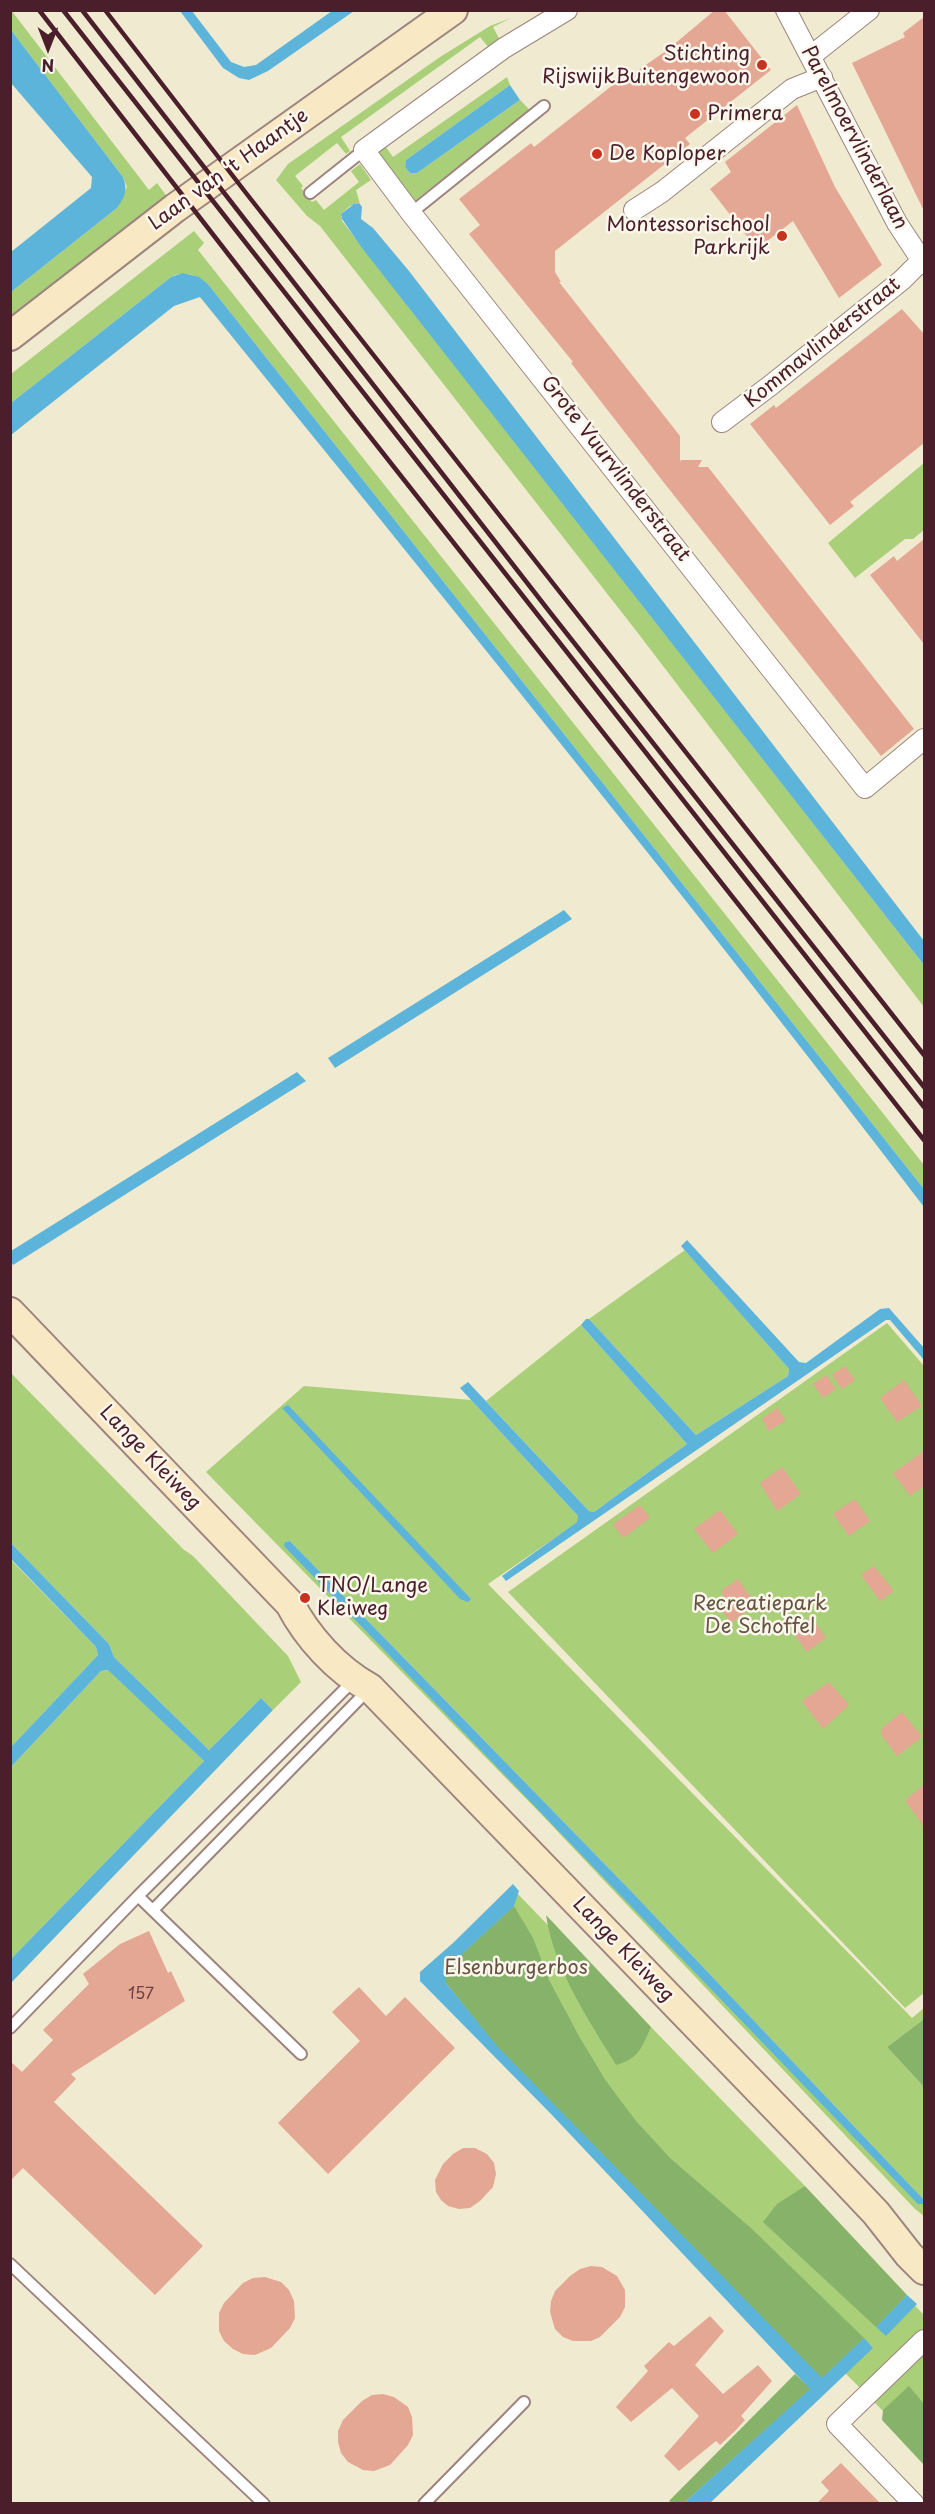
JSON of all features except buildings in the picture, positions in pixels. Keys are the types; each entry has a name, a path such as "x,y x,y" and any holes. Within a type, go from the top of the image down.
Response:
{"street":[{"name":"Laan van 't Haantje","path":"10,336 175,208 453,10"},
{"path":"364,150 504,48 567,10"},
{"name":"Parelmoervlinderlaan","path":"786,10 897,223 924,261"},
{"path":"811,56 869,10"},
{"path":"634,210 662,192 792,89 822,77"},
{"name":"Grote Vuurvlinderstraat","path":"364,150 411,213 865,788 924,739"},
{"name":"Kommavlinderstraat","path":"726,419 924,261"},
{"name":"Lange Kleiweg","path":"10,1312 290,1604 309,1615 364,1680 876,2213 924,2270"},
{"name":"Lange Kleiweg","path":"876,2213 924,2250"},
{"path":"914,2504 837,2424 924,2340"}],"lane":[{"path":"411,213 544,106"},
{"path":"310,193 364,150"},
{"path":"10,2028 138,1896 364,1680"},
{"path":"153,1910 364,1680"},
{"path":"138,1896 301,2054"},
{"path":"10,2264 264,2504"},
{"path":"424,2504 524,2402"}],"green space":[{"path":"11,10 149,190 157,183 168,198 11,319 11,292 117,208 127,187 123,177 11,30"},
{"path":"511,18 493,27 500,40 489,48 480,37 341,137 350,151 346,154 337,143 295,176 312,202 316,200 324,210 359,182 351,171 360,164 371,180 356,190 360,204 350,206 341,214 342,221 924,965 924,1007 634,628 320,226 307,216 276,180 288,164 440,57 490,26"},
{"path":"507,77 510,85 406,160 405,167 410,173 417,173 520,100 530,110 412,203 379,155 380,149 385,146 393,157"},
{"path":"194,231 204,243 198,250 924,1165 924,1189 208,284 190,275 181,274 171,277 11,403 11,374"},
{"path":"924,463 924,530 913,539 905,539 855,578 828,543"},
{"path":"685,1250 789,1369 788,1376 696,1435 589,1319"},
{"name":"Recreatiepark De Schoffel","path":"887,1323 924,1366 924,1993 905,2008 508,1592"},
{"path":"581,1325 687,1444 594,1512 589,1511 486,1401"},
{"path":"10,1372 183,1549 193,1556 288,1656 301,1682 273,1710 261,1698 209,1750 114,1657 109,1644 11,1543"},
{"path":"304,1386 471,1400 578,1516 578,1522 488,1584 912,2018 924,2008 924,2019 887,2047 924,2087 924,2200 924,2216 541,1814 206,1472","holes":["290,1541 631,1891 924,2200 285,1542"]},
{"path":"10,1559 96,1647 98,1655 11,1747"},
{"path":"109,1670 204,1761 11,1959 11,1767 101,1671"},
{"name":"Elsenburgerbos","path":"514,1890 649,2030 651,2027 805,2186 802,2189 924,2315 924,2452 444,1971"},
{"path":"514,1906 533,1938 549,1980 580,2038 606,2081 636,2121 670,2158 752,2229 864,2338 822,2379 496,2046 446,1983 445,1970"},
{"path":"546,1915 651,2027 639,2051 630,2059 616,2065 584,2012 556,1955"},
{"path":"924,2019 924,2087 887,2047"},
{"path":"805,2186 907,2295 876,2327 763,2222 777,2204"},
{"path":"795,2374 811,2389 684,2503 669,2501"},
{"path":"909,2386 924,2404 924,2465 882,2420 883,2410"}],"water":[{"path":"180,11 192,11 231,62 244,67 256,65 332,11 354,11 268,71 249,80 239,78 223,68"},
{"path":"11,30 123,177 125,190 124,197 117,208 11,292 11,252 91,188 92,177 11,83"},
{"path":"510,85 520,100 417,173 410,173 405,167 406,160"},
{"path":"354,204 360,204 361,219 373,228 409,271 924,941 924,965 362,248 341,214"},
{"path":"183,273 199,277 208,284 924,1189 924,1207 656,863 200,297 174,306 11,435 11,403 171,277"},
{"path":"564,910 572,919 335,1068 328,1058"},
{"path":"297,1072 306,1081 13,1265 11,1251"},
{"path":"687,1240 799,1362 806,1363 880,1309 889,1308 924,1348 924,1360 890,1320 886,1320 506,1581 502,1576 577,1522 578,1516 460,1388 468,1382 589,1511 594,1512 687,1444 581,1325 586,1319 589,1319 696,1435 788,1376 789,1369 681,1246"},
{"path":"288,1405 471,1599 468,1602 460,1599 282,1408"},
{"path":"290,1541 631,1891 924,2200 923,2204 918,2204 284,1546 285,1542"},
{"path":"11,1543 109,1644 114,1657 209,1750 261,1698 273,1710 11,1983 11,1959 204,1761 108,1670 101,1671 11,1767 11,1747 98,1655 96,1647 11,1559"},
{"path":"513,1884 519,1891 514,1906 446,1969 446,1983 497,2046 822,2378 864,2338 873,2348 710,2503 684,2503 810,2389 552,2115 420,1981 420,1972"},
{"path":"907,2295 917,2304 886,2336 876,2327"}],"railway":[{"path":"39,10 349,410 924,1140"},
{"path":"63,10 924,1107"},
{"path":"82,10 549,611 924,1087"},
{"path":"105,10 246,193 924,1055"}],"place":[{"name":"Stichting RijswijkBuitengewoon","path":"762,65"},
{"name":"Primera","path":"695,114"},
{"name":"De Koploper","path":"597,154"},
{"name":"Montessorischool Parkrijk","path":"782,236"},
{"name":"TNO/Lange Kleiweg","path":"305,1598"}]}
